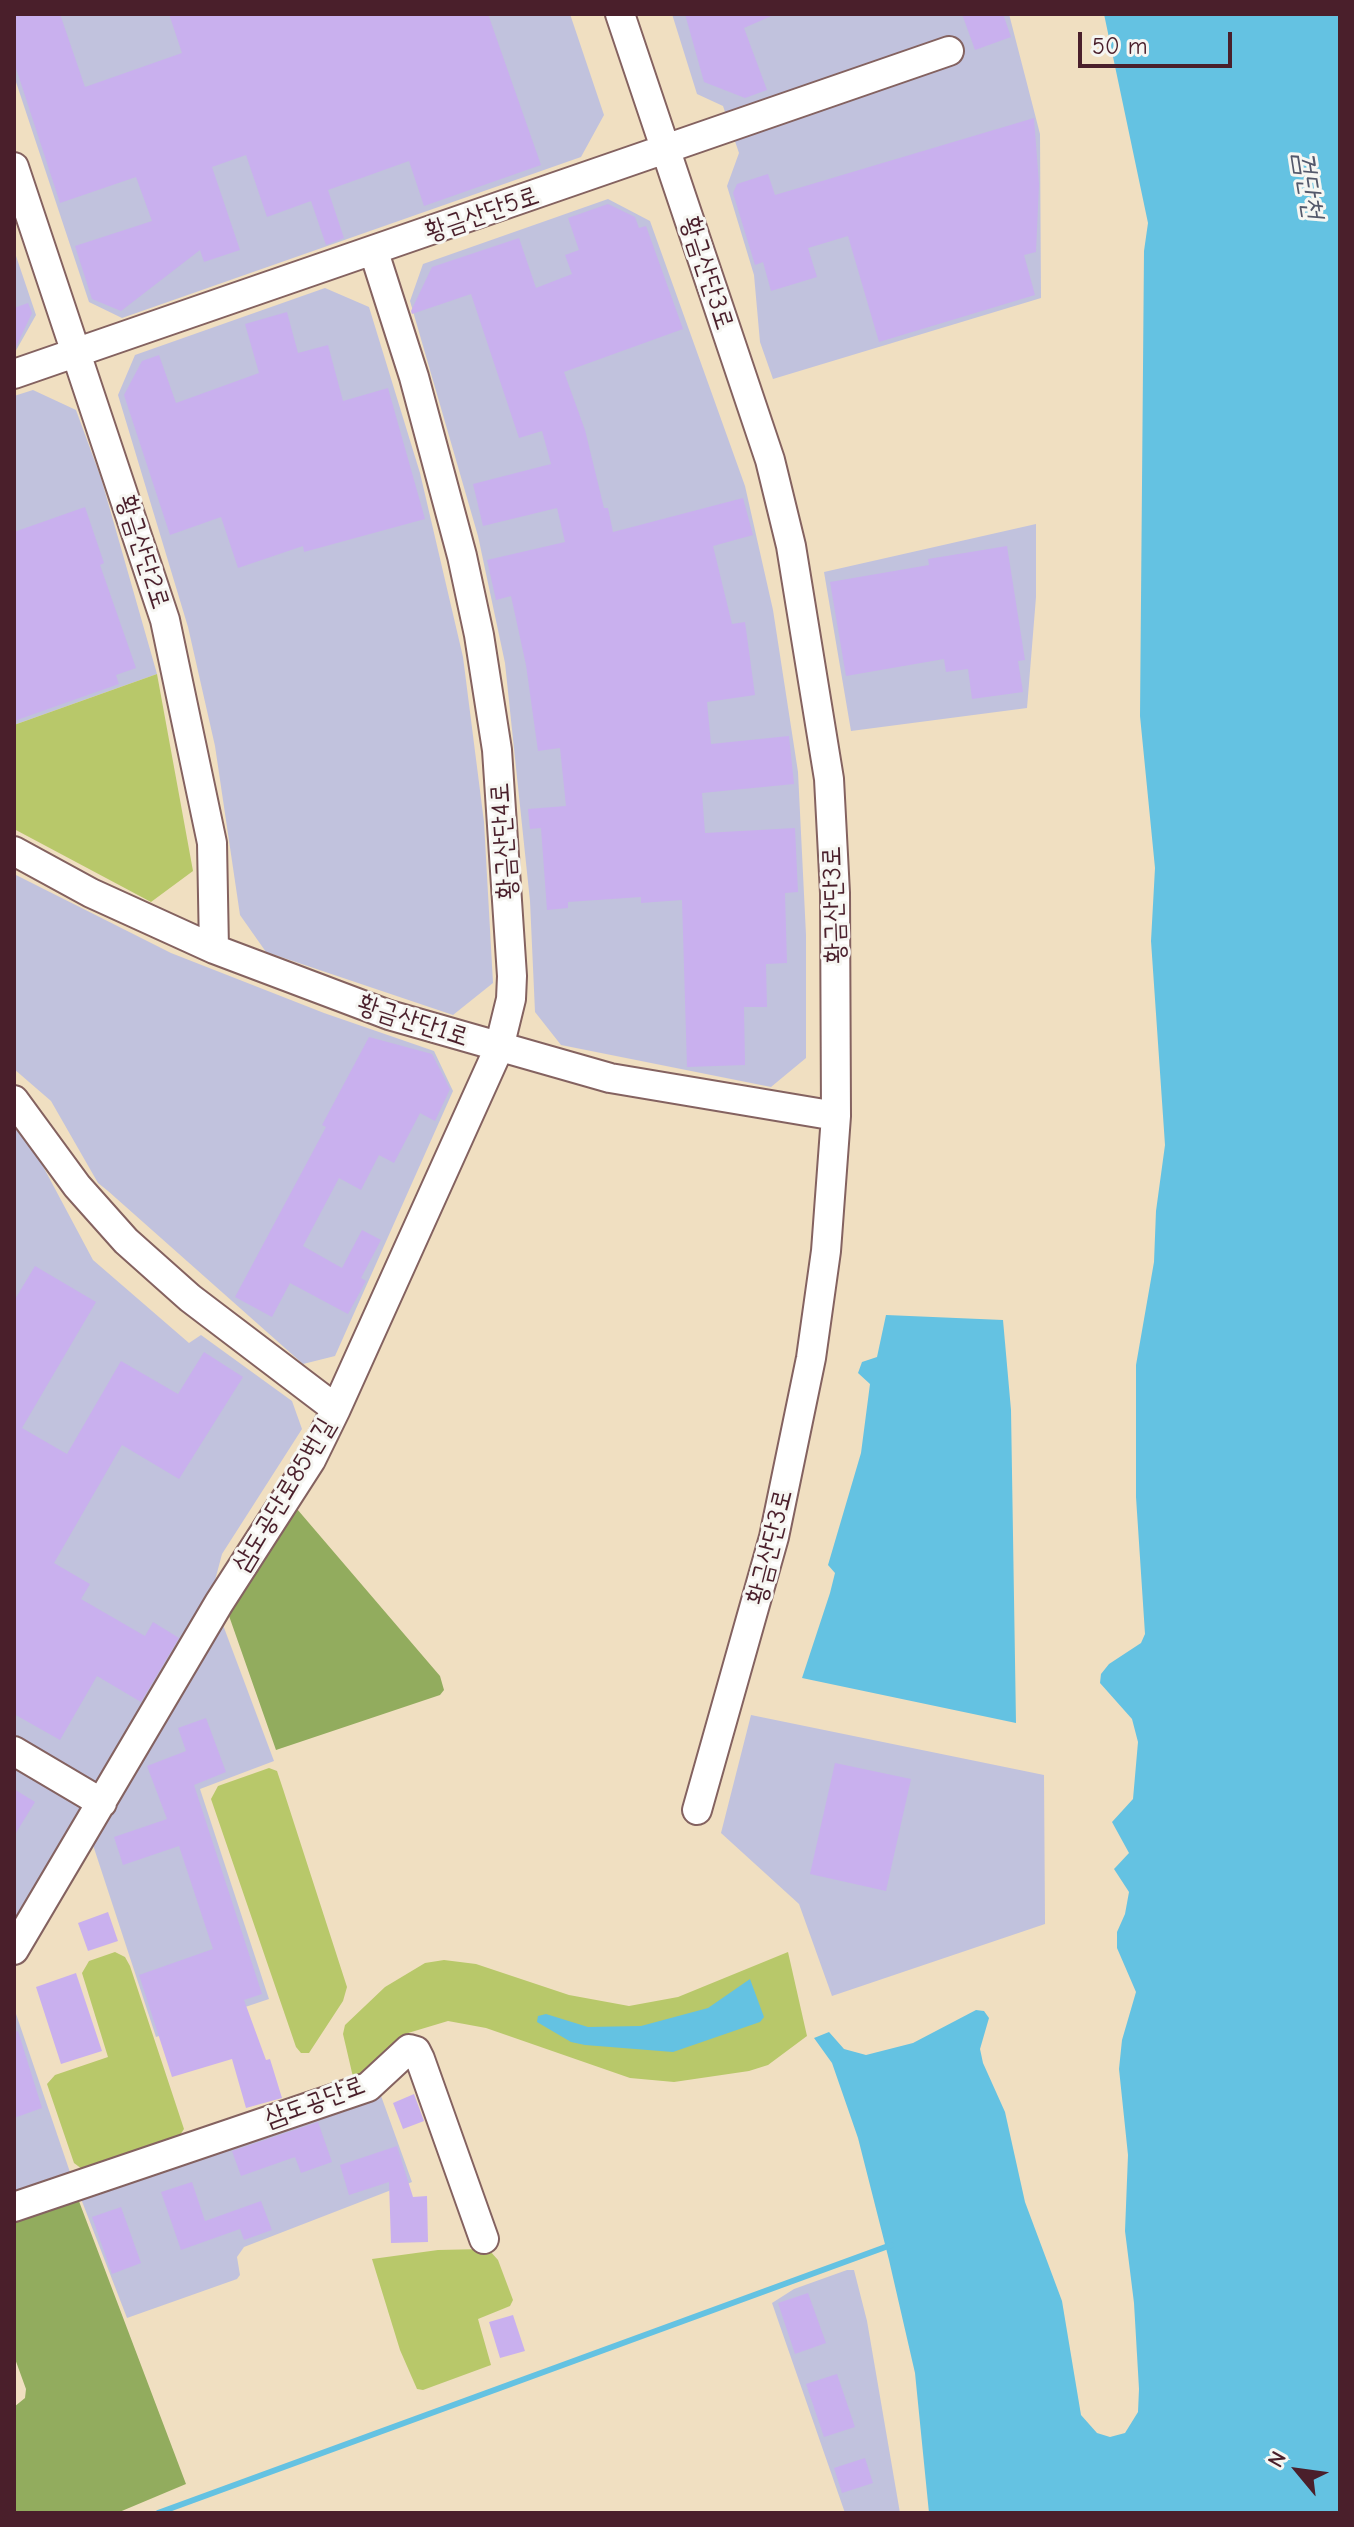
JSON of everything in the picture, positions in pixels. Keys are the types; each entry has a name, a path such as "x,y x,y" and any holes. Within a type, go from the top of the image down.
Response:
{"street":[{"name":"황금산단3로","path":"620,14 770,460 810,656 829,779 837,993 836,1116 826,1251 811,1358 774,1537 697,1810"},
{"name":"황금산단5로","path":"14,374 949,51"},
{"name":"황금산단2로","path":"14,167 136,525 181,684 212,843 214,949"},
{"name":"황금산단4로","path":"336,1409 499,1048 511,999 512,976 507,868 490,696 462,556 442,477 374,252"},
{"name":"황금산단1로","path":"14,851 91,893 214,949 389,1015 610,1078 836,1116"},
{"name":"삼도공단로85번길","path":"14,1100 77,1186 126,1241 190,1298 336,1409 311,1460 219,1603 14,1950"},
{"path":"14,1751 102,1803"},
{"name":"삼도공단로","path":"14,2207 368,2087 409,2049 416,2051 420,2059 484,2239"}],"shaded area":[{"path":"14,14 570,14 604,115 581,157 122,318 89,302 14,76"},
{"path":"672,14 1009,14 1040,134 1041,298 773,379 760,342 754,275 727,186 739,153 723,106 697,94"},
{"path":"608,199 650,221 745,486 773,610 798,772 806,935 806,1058 771,1087 561,1045 535,1012 530,901 505,663 478,536 410,301 423,264"},
{"path":"14,250 36,315 14,354"},
{"path":"325,288 369,307 420,473 463,657 484,822 493,983 453,1015 266,952 240,915 215,746 188,627 118,395 135,355"},
{"path":"33,390 76,410 101,478 157,674 14,725 14,396"},
{"path":"1036,524 1036,597 1027,708 851,731 824,572"},
{"path":"14,874 171,953 324,1013 434,1051 453,1091 335,1356 303,1364 98,1183 51,1101 14,1069"},
{"path":"14,1112 93,1260 189,1343 201,1335 292,1401 302,1429 222,1554 209,1603 14,1930"},
{"path":"223,1625 274,1761 200,1789 269,1999 156,2037 92,1842 218,1627"},
{"path":"751,1715 1044,1775 1045,1924 832,1996 799,1904 721,1833"},
{"path":"14,2008 72,2178 14,2199"},
{"path":"380,2093 412,2182 244,2247 237,2257 240,2275 237,2279 127,2318 78,2191"},
{"path":"854,2270 867,2321 900,2513 845,2513 772,2303 794,2289"}],"green space":[{"path":"157,674 193,871 151,902 14,829 14,725"},
{"path":"297,1509 440,1676 444,1690 440,1695 276,1750 228,1613 292,1511"},
{"path":"269,1768 277,1771 347,1987 343,2001 309,2053 301,2053 296,2047 211,1799 218,1786"},
{"path":"115,1952 125,1957 130,1966 184,2129 178,2138 82,2169 74,2163 47,2084 55,2075 108,2057 82,1973 89,1961"},
{"path":"788,1952 807,2036 768,2065 749,2071 674,2082 630,2078 486,2028 448,2021 408,2033 360,2079 353,2077 343,2034 345,2025 385,1987 425,1963 444,1960 476,1964 569,1995 629,2006 678,1997"},
{"path":"77,2196 186,2484 117,2513 14,2513 14,2407 25,2398 26,2389 14,2356 14,2215"},
{"path":"438,2250 490,2251 498,2260 513,2300 510,2306 478,2319 491,2365 423,2390 417,2389 400,2350 372,2259"}],"water":[{"name":"검단천","path":"1104,14 1340,14 1340,2513 929,2513 915,2373 889,2260 858,2138 832,2063 814,2038 829,2032 844,2049 866,2055 913,2043 976,2010 984,2011 989,2018 980,2049 983,2063 1005,2112 1025,2202 1062,2301 1081,2415 1097,2433 1110,2437 1125,2433 1138,2412 1139,2389 1134,2303 1125,2231 1128,2155 1119,2069 1122,2040 1136,1992 1117,1948 1117,1932 1125,1914 1129,1892 1114,1869 1129,1853 1112,1822 1133,1799 1138,1742 1132,1719 1100,1683 1101,1674 1109,1664 1141,1643 1145,1634 1136,1497 1136,1365 1154,1262 1156,1211 1165,1145 1151,941 1155,868 1140,716 1144,251 1148,223"},
{"path":"886,1315 1003,1320 1011,1410 1016,1723 802,1678 830,1593 835,1573 828,1565 861,1453 870,1384 858,1373 862,1362 877,1357"},
{"path":"750,1979 764,2017 760,2022 673,2052 571,2042 537,2022 538,2016 546,2014 588,2027 641,2026 708,2008"}],"building":[{"path":"14,14 60,14 85,87 182,53 169,14 488,14 541,165 424,206 409,161 328,190 344,238 326,245 311,201 267,217 246,155 212,167 240,250 204,262 200,250 121,311 92,299 75,246 152,221 136,177 60,203 14,62"},
{"path":"685,14 776,14 744,28 767,90 745,98 704,82"},
{"path":"962,14 1003,14 1011,37 975,50"},
{"path":"1034,118 1039,184 1036,252 1024,255 1035,295 879,342 848,236 808,248 817,277 771,291 763,262 755,265 733,193 737,184 768,174 775,195"},
{"path":"608,204 635,217 639,228 646,226 683,329 564,372 585,430 604,508 608,508 613,532 743,498 753,535 713,546 732,624 745,622 755,695 707,702 711,744 789,736 794,784 702,793 705,833 795,828 798,892 785,893 787,963 766,964 767,1007 744,1007 745,1065 687,1067 682,900 641,903 641,897 568,902 568,908 547,910 541,828 530,829 528,809 566,806 560,748 538,751 526,665 511,596 496,600 487,560 565,542 557,508 483,526 473,484 551,464 542,431 519,438 471,294 412,314 411,311 432,267 519,238 536,288 572,274 565,255 579,250 568,218"},
{"path":"28,303 32,313 14,351 14,308"},
{"path":"287,312 298,353 328,345 343,401 388,388 425,519 304,552 303,546 238,568 221,517 170,535 124,395 142,361 159,355 176,403 259,373 245,324"},
{"path":"85,507 104,563 100,565 136,668 116,675 119,684 14,721 14,532"},
{"path":"1007,546 1025,660 1018,661 1023,692 972,699 968,669 946,672 944,659 846,676 830,582 929,565 928,559"},
{"path":"369,1037 432,1054 450,1089 435,1121 420,1113 394,1163 379,1155 361,1190 339,1178 303,1246 342,1268 362,1230 381,1240 361,1278 366,1281 348,1314 290,1283 272,1317 235,1297 326,1127 322,1125"},
{"path":"35,1266 96,1302 22,1428 67,1454 121,1361 178,1394 204,1352 243,1377 179,1479 122,1445 54,1563 90,1584 81,1599 145,1636 153,1622 179,1638 141,1702 97,1676 60,1740 14,1714 14,1301"},
{"path":"206,1718 226,1772 194,1785 262,1994 244,2000 266,2060 270,2059 282,2098 246,2108 232,2059 172,2077 139,1975 213,1949 179,1846 123,1865 114,1837 167,1819 147,1766 186,1751 178,1728"},
{"path":"835,1763 911,1779 886,1891 810,1874"},
{"path":"14,1789 35,1802 14,1836"},
{"path":"108,1912 118,1941 88,1951 78,1923"},
{"path":"76,1973 102,2051 61,2064 36,1987"},
{"path":"18,2031 42,2108 14,2118 14,2032"},
{"path":"414,2094 424,2121 403,2129 393,2103"},
{"path":"318,2122 332,2162 301,2173 295,2157 241,2176 232,2151"},
{"path":"397,2146 413,2197 427,2196 428,2242 391,2243 389,2182 349,2195 340,2165"},
{"path":"192,2182 205,2221 261,2201 272,2230 244,2240 240,2229 181,2250 161,2192"},
{"path":"121,2207 141,2263 112,2274 92,2217"},
{"path":"808,2293 826,2343 795,2354 778,2303"},
{"path":"513,2315 525,2351 500,2358 489,2322"},
{"path":"837,2374 855,2427 824,2437 806,2384"},
{"path":"865,2458 873,2483 842,2493 834,2468"}],"waterway":[{"path":"158,2513 891,2245"}]}
